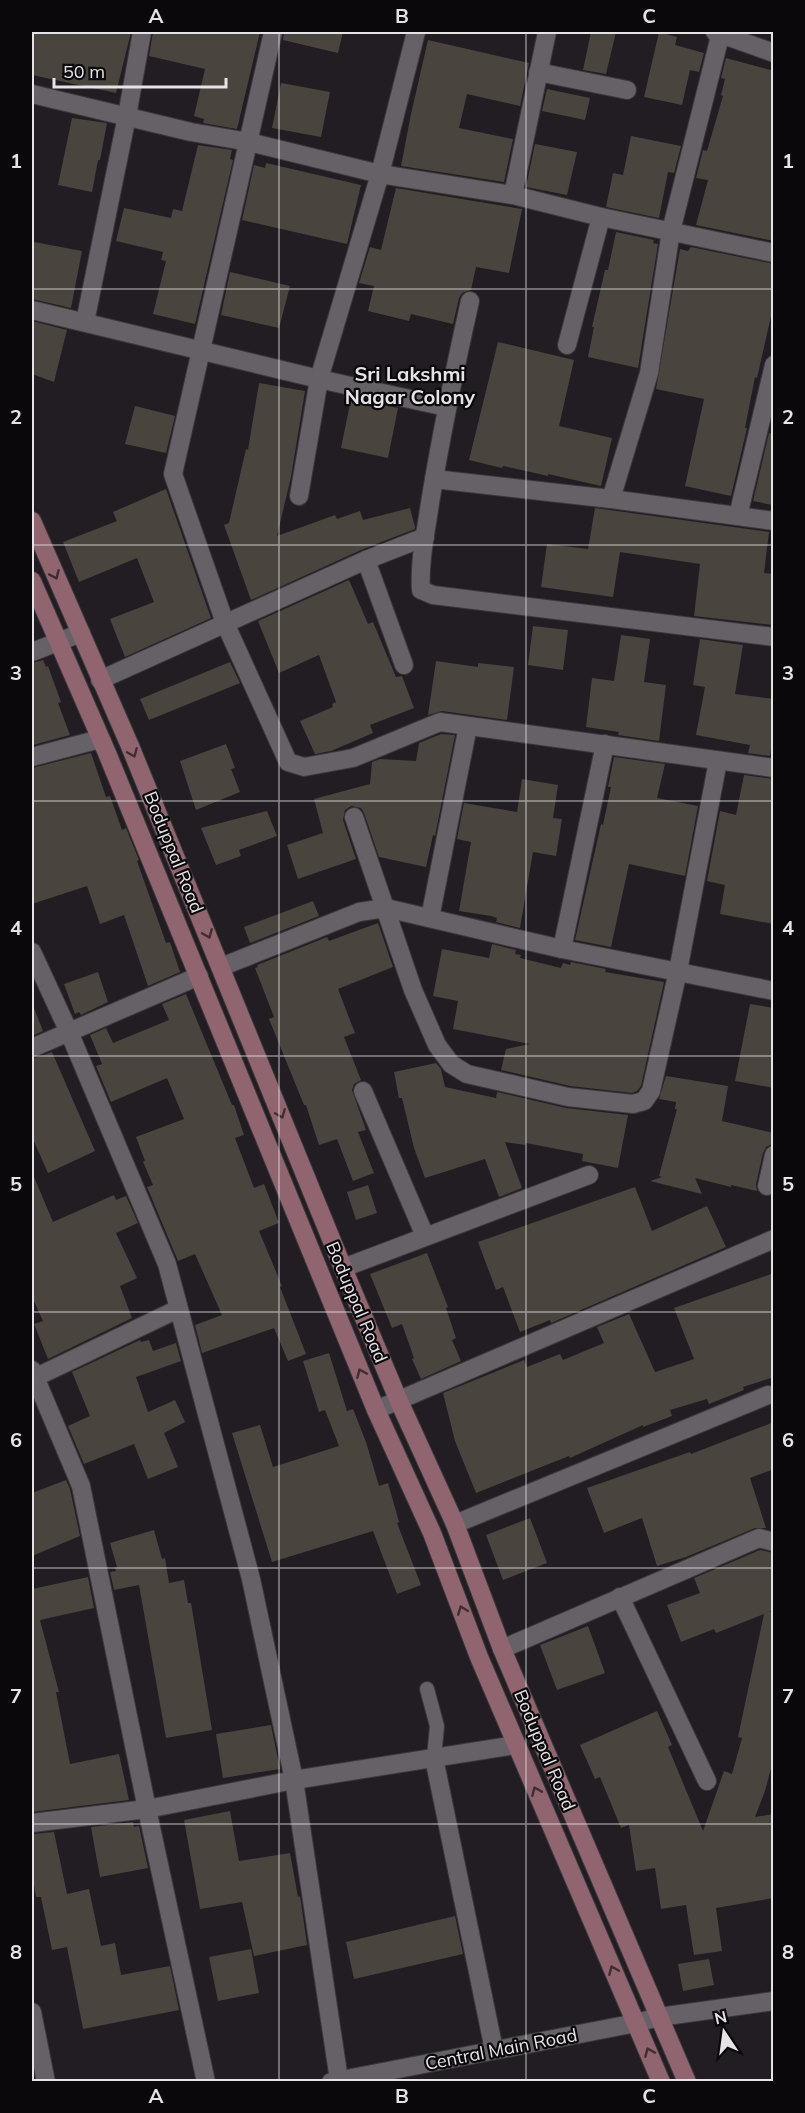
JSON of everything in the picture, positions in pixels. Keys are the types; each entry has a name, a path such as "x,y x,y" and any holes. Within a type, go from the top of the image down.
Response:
{"street":[{"path":"85,322 142,32"},
{"path":"273,32 173,474 225,623 288,762 304,767 353,758 440,722 774,768"},
{"path":"299,495 319,379 380,174 416,32"},
{"path":"513,195 547,32"},
{"path":"611,499 649,373 671,231 719,32 774,53"},
{"path":"538,72 627,90"},
{"path":"32,94 191,132 249,142 380,174 513,195 601,217 774,252"},
{"path":"567,345 601,217"},
{"path":"470,301 446,407 425,537 420,577 421,590 433,595 774,637"},
{"path":"32,310 446,407"},
{"path":"738,516 774,365"},
{"path":"434,479 611,499 774,521"},
{"name":"Boduppal Road","path":"32,521 130,746 343,1268 398,1399 455,1524 502,1649 687,2082"},
{"path":"100,680 366,560 425,537"},
{"path":"366,560 404,665"},
{"name":"Boduppal Road","path":"32,581 199,976 376,1410 432,1533 479,1657 661,2082"},
{"path":"32,652 81,633"},
{"path":"429,918 468,726"},
{"path":"32,757 100,739"},
{"path":"562,949 605,744"},
{"path":"354,817 413,990 437,1045 451,1064 467,1074 568,1097 633,1104 644,1101 651,1091 678,971 718,761"},
{"path":"221,967 359,912 386,908 562,949 774,991"},
{"path":"32,952 69,1032 166,1264 251,1579 294,1780 335,2081"},
{"path":"32,1048 199,976"},
{"path":"363,1091 425,1236"},
{"path":"767,1186 774,1155"},
{"path":"343,1268 589,1175"},
{"path":"376,1410 774,1239"},
{"path":"178,1309 32,1376 81,1486 206,2082"},
{"path":"455,1524 768,1395"},
{"path":"502,1649 759,1538 774,1542"},
{"path":"620,1597 707,1781"},
{"path":"32,1823 147,1809 294,1780 516,1744"},
{"path":"434,1758 494,2050"},
{"name":"Central Main Road","path":"335,2081 659,2017 774,2001"},
{"path":"32,2012 46,2082"}],"lane":[{"path":"427,1689 438,1726 434,1758"}],"building":[{"path":"32,32 131,32 116,93 32,75"},
{"path":"153,32 260,32 237,129 203,123 204,119 194,116 205,69 149,56"},
{"path":"284,32 343,32 338,53 283,40"},
{"path":"591,32 616,32 606,74 583,70"},
{"path":"659,32 677,37 675,45 704,53 699,72 690,70 682,105 644,97"},
{"path":"428,40 529,63 520,106 467,94 459,128 513,139 504,182 401,166"},
{"path":"726,58 774,71 774,241 696,225 708,180 696,178 703,150 707,151 723,96 721,95 725,79 721,78"},
{"path":"281,83 330,92 321,137 272,128"},
{"path":"547,89 590,98 585,120 542,111"},
{"path":"72,118 107,123 92,192 58,185"},
{"path":"631,136 681,146 674,173 668,172 659,218 606,207 613,173 623,175"},
{"path":"535,144 577,152 567,195 526,187"},
{"path":"198,145 232,150 230,159 233,160 195,324 153,314 166,261 161,260 163,252 116,241 124,208 171,218 173,209 182,211"},
{"path":"266,163 361,185 347,244 242,220 254,165 265,168"},
{"path":"396,188 522,209 509,273 476,267 471,290 462,293 459,298 453,324 411,314 409,321 368,311 374,286 359,283 370,247 381,250"},
{"path":"616,232 654,240 653,243 658,244 638,368 588,357 594,327 592,327"},
{"path":"34,242 82,251 71,308 32,299"},
{"path":"691,247 774,264 774,303 757,378 755,377 745,428 747,428 731,496 685,486 704,399 656,389 680,249 688,251"},
{"path":"230,272 290,286 279,328 221,315"},
{"path":"32,321 67,330 54,382 32,374"},
{"path":"498,342 574,360 559,426 612,438 601,486 469,460"},
{"path":"259,383 305,391 291,477 277,536 335,515 337,519 360,511 363,520 410,508 415,529 361,550 251,600 224,525 229,523 246,449 248,450"},
{"path":"351,399 398,408 388,458 341,448"},
{"path":"135,406 175,416 166,453 125,444"},
{"path":"769,433 774,434 772,505 753,501"},
{"path":"166,489 211,618 125,657 110,619 154,602 137,558 79,582 63,542 117,521 113,512"},
{"path":"595,508 769,532 764,573 774,574 774,625 694,616 700,564 620,552 613,597 541,587 547,544 588,549"},
{"path":"349,580 368,624 373,622 396,677 402,676 414,708 370,725 373,733 331,751 315,754 300,721 333,707 332,704 336,702 319,655 279,673 258,621"},
{"path":"533,626 568,630 563,670 528,665"},
{"path":"621,635 650,639 644,682 666,685 659,741 618,735 619,732 586,727 592,678 614,681"},
{"path":"700,639 743,645 735,694 774,699 774,731 770,756 748,753 750,745 696,735 705,687 693,685"},
{"path":"43,660 46,667 48,666 61,702 58,703 70,735 33,745 32,663"},
{"path":"436,661 478,667 478,663 514,667 507,720 442,711 428,715"},
{"path":"230,662 240,683 149,720 140,699"},
{"path":"441,734 455,735 435,836 433,835 426,867 379,857 364,813 361,808 351,806 345,810 343,820 356,859 298,879 287,845 323,833 314,799 370,784 372,762 380,759 416,761 419,743"},
{"path":"226,744 235,768 231,769 240,792 196,810 180,761"},
{"path":"91,753 106,797 110,796 122,830 126,828 166,943 170,942 180,972 148,986 124,915 100,924 87,886 32,904 32,768"},
{"path":"614,757 665,764 657,798 698,806 685,876 629,864 611,947 575,940 601,824 603,825 611,787 608,787"},
{"path":"744,775 774,779 774,924 720,914 725,885 707,881 720,811 736,815"},
{"path":"522,779 558,785 553,818 562,819 556,856 533,852 520,928 496,922 497,918 491,916 459,911 471,842 457,839 464,803 517,812"},
{"path":"267,811 277,836 239,850 241,856 216,865 201,828"},
{"path":"313,901 319,916 250,943 244,927"},
{"path":"378,923 393,967 338,989 355,1033 344,1037 361,1080 354,1084 352,1090 366,1130 358,1132 374,1173 353,1181 337,1139 319,1145 306,1105 304,1105 269,1019 274,1017 255,968 258,967 257,965 327,937 329,941"},
{"path":"492,944 516,950 515,954 521,955 520,958 561,968 563,963 570,965 571,962 606,969 605,972 664,982 641,1086 637,1091 632,1093 570,1086 501,1070 506,1049 530,1044 453,1029 458,1001 433,996 442,949 489,958"},
{"path":"98,972 108,1002 81,1015 79,1012 75,1014 64,984"},
{"path":"186,994 232,1105 234,1105 244,1135 235,1138 254,1188 264,1184 279,1223 259,1231 282,1286 280,1287 306,1354 288,1361 274,1328 202,1353 195,1325 222,1315 195,1254 178,1261 147,1187 153,1185 136,1137 184,1119 167,1078 111,1102 96,1066 102,1064 90,1035 106,1028 113,1043 169,1020 162,1004"},
{"path":"32,1003 43,1031 32,1036"},
{"path":"750,1004 774,1008 774,1088 735,1081"},
{"path":"52,1052 95,1151 48,1173 32,1137 32,1059"},
{"path":"436,1063 441,1069 445,1087 496,1098 497,1092 566,1108 628,1115 618,1168 582,1161 583,1154 526,1143 525,1145 505,1142 522,1188 499,1197 485,1159 425,1178 414,1148 402,1098 399,1098 394,1072"},
{"path":"666,1076 728,1086 722,1121 774,1133 772,1144 766,1147 763,1153 756,1184 757,1191 695,1178 702,1194 650,1181 662,1177 659,1176 677,1109 675,1109 676,1102 659,1099"},
{"path":"32,1172 53,1222 114,1195 116,1200 126,1196 138,1223 116,1233 137,1278 120,1286 132,1318 48,1359 34,1324 43,1321 32,1297"},
{"path":"368,1185 377,1213 356,1220 347,1192"},
{"path":"635,1187 652,1231 707,1206 726,1247 551,1323 550,1320 520,1332 503,1287 496,1290 478,1242"},
{"path":"427,1253 448,1307 446,1308 456,1338 452,1340 461,1361 421,1379 412,1359 414,1358 402,1324 392,1328 370,1274"},
{"path":"774,1273 774,1377 743,1387 744,1390 709,1404 707,1399 670,1410 672,1416 643,1427 643,1425 570,1458 569,1456 476,1493 455,1441 443,1393 524,1360 527,1367 560,1354 563,1360 604,1343 597,1327 629,1314 655,1372 694,1359 674,1308"},
{"path":"140,1340 141,1342 149,1340 153,1351 176,1343 181,1361 136,1377 148,1412 175,1400 185,1422 164,1433 178,1467 148,1479 134,1444 84,1464 68,1426 90,1416 72,1372"},
{"path":"329,1353 347,1411 353,1409 379,1486 388,1483 399,1522 397,1523 421,1585 397,1594 373,1531 272,1562 232,1433 260,1425 273,1467 339,1446 325,1410 319,1412 303,1361"},
{"path":"774,1422 774,1469 750,1478 766,1528 755,1528 686,1557 657,1566 642,1518 604,1533 587,1488 690,1452 691,1454"},
{"path":"66,1480 80,1536 32,1556 32,1493"},
{"path":"530,1518 547,1563 503,1580 486,1535"},
{"path":"154,1530 162,1559 165,1558 169,1583 184,1580 188,1603 191,1603 212,1730 166,1738 139,1585 114,1590 110,1572 116,1571 117,1567 110,1543"},
{"path":"760,1550 774,1553 774,1610 769,1612 774,1612 774,1757 755,1817 774,1814 774,1898 716,1908 722,1951 694,1955 686,1905 661,1909 655,1868 636,1871 629,1825 621,1828 600,1777 595,1779 580,1745 657,1711 672,1745 668,1747 703,1831 724,1771 732,1774 742,1738 738,1737 764,1614 716,1633 714,1629 681,1642 667,1605 700,1593 694,1578"},
{"path":"88,1577 94,1608 40,1620 59,1692 56,1692 70,1764 119,1754 129,1800 32,1812 32,1589"},
{"path":"588,1626 605,1673 557,1690 540,1645"},
{"path":"271,1725 280,1769 223,1778 216,1734"},
{"path":"230,1811 239,1861 290,1853 298,1897 300,1896 307,1945 254,1956 242,1902 200,1909 184,1820"},
{"path":"133,1822 134,1827 139,1826 148,1868 100,1877 91,1827"},
{"path":"54,1832 67,1894 89,1889 101,1946 115,1943 121,1975 170,1966 179,2010 83,2029 67,1947 52,1950 41,1897 36,1897 32,1872 32,1834"},
{"path":"455,1916 463,1954 354,1979 346,1942"},
{"path":"251,1949 259,1993 218,2001 209,1957"},
{"path":"709,1959 714,1985 683,1991 678,1964"}],"district":[{"name":"Sri Lakshmi Nagar Colony","path":"410,384"}]}
